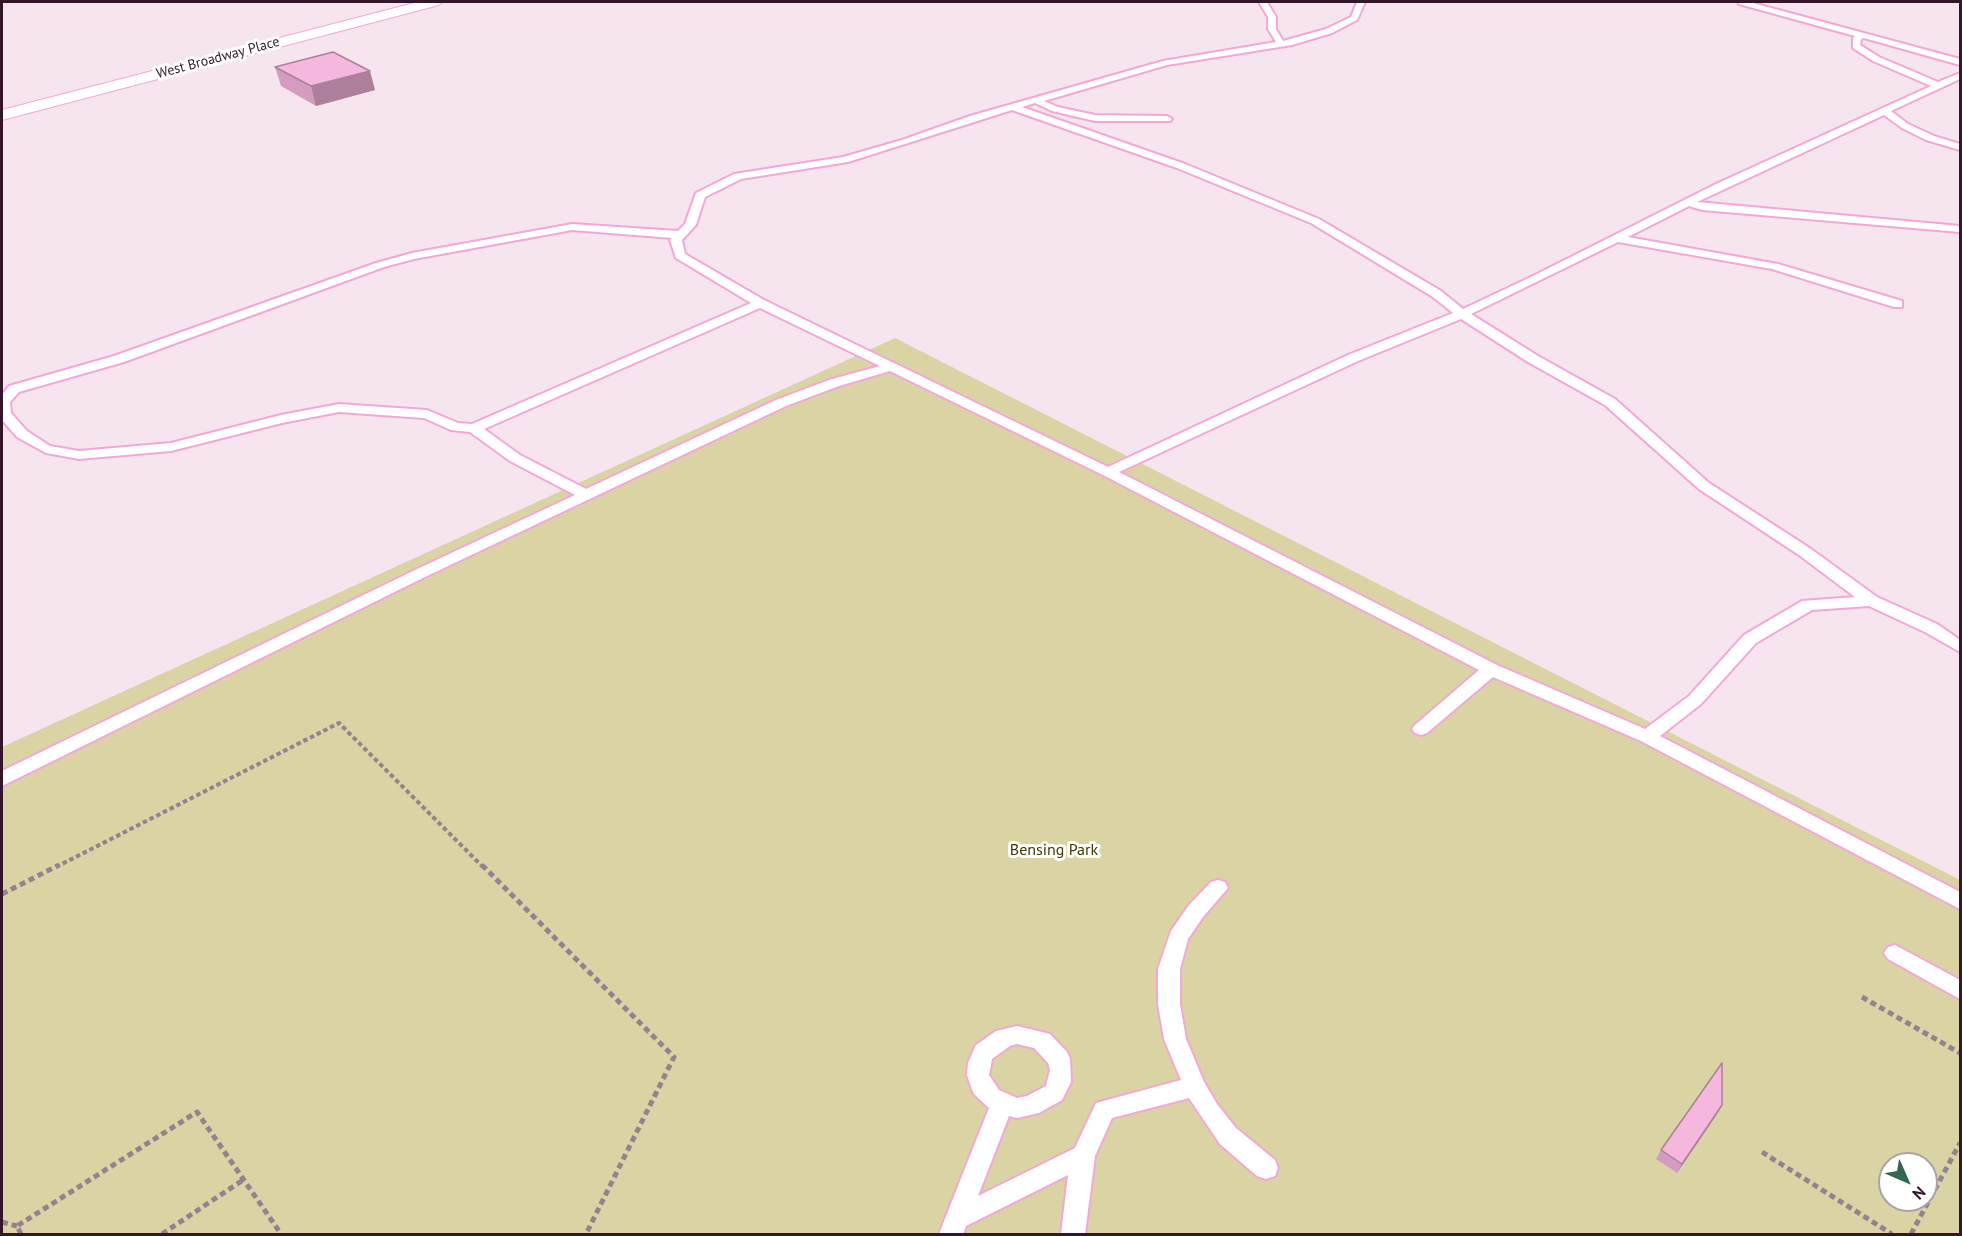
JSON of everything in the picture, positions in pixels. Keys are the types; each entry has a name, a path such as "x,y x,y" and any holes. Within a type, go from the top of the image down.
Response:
{"street":[{"name":"West Broadway Place","path":"2,115 434,2"}],"lane":[{"path":"1263,2 1272,17 1272,29 1281,44"},
{"path":"1361,2 1354,18 1329,31 1281,44 1166,63 1013,106 844,160 738,176 700,195 690,225 676,240 680,256 760,303 1108,472 1491,669 1647,737 1960,901"},
{"path":"1742,2 1960,62"},
{"path":"1863,36 1857,38 1856,46 1876,59 1939,86"},
{"path":"1108,472 1222,421 1353,358 1462,314 1618,239 1688,202 1960,76"},
{"path":"1035,100 1055,109 1095,118 1167,119"},
{"path":"1013,106 1181,166 1214,182 1291,210 1324,226 1437,294 1462,314 1533,359 1610,402 1704,486 1805,552 1871,601 1931,628 1960,646"},
{"path":"1884,111 1905,126 1930,138 1960,147"},
{"path":"1688,202 1702,207 1960,229"},
{"path":"681,235 572,227 412,256 380,265 120,359 14,389 3,401 4,414 22,434 46,449 79,455 171,447 281,419 339,408 427,414 456,428 474,428 760,303"},
{"path":"1618,239 1774,266 1898,304"},
{"path":"2,779 410,578 781,402 834,382 891,367"},
{"path":"474,428 515,458 586,495"},
{"path":"1647,737 1695,700 1750,639 1808,605 1871,601"},
{"path":"1421,729 1491,669"},
{"path":"1218,888 1196,911 1178,937 1169,969 1169,1004 1175,1039 1195,1087 1228,1136 1266,1168"},
{"path":"1895,953 1960,990"},
{"path":"1073,1234 1083,1156 1104,1110 1195,1087"},
{"path":"954,1226 1002,1104"},
{"path":"954,1226 1083,1156"}],"path":[{"path":"2,894 339,723 674,1057 586,1234"},
{"path":"1862,997 1960,1053"},
{"path":"2,1222 17,1226 197,1112 281,1234"},
{"path":"1911,1234 1960,1143"},
{"path":"1762,1152 1892,1234"},
{"path":"162,1234 243,1180"},
{"path":"17,1226 21,1234"}],"green space":[{"name":"Bensing Park","path":"895,338 1960,880 1960,1234 2,1234 2,747"}],"building":[{"path":"333,52 370,71 311,86 275,67"},
{"path":"1722,1063 1722,1105 1682,1164 1661,1150"}]}
